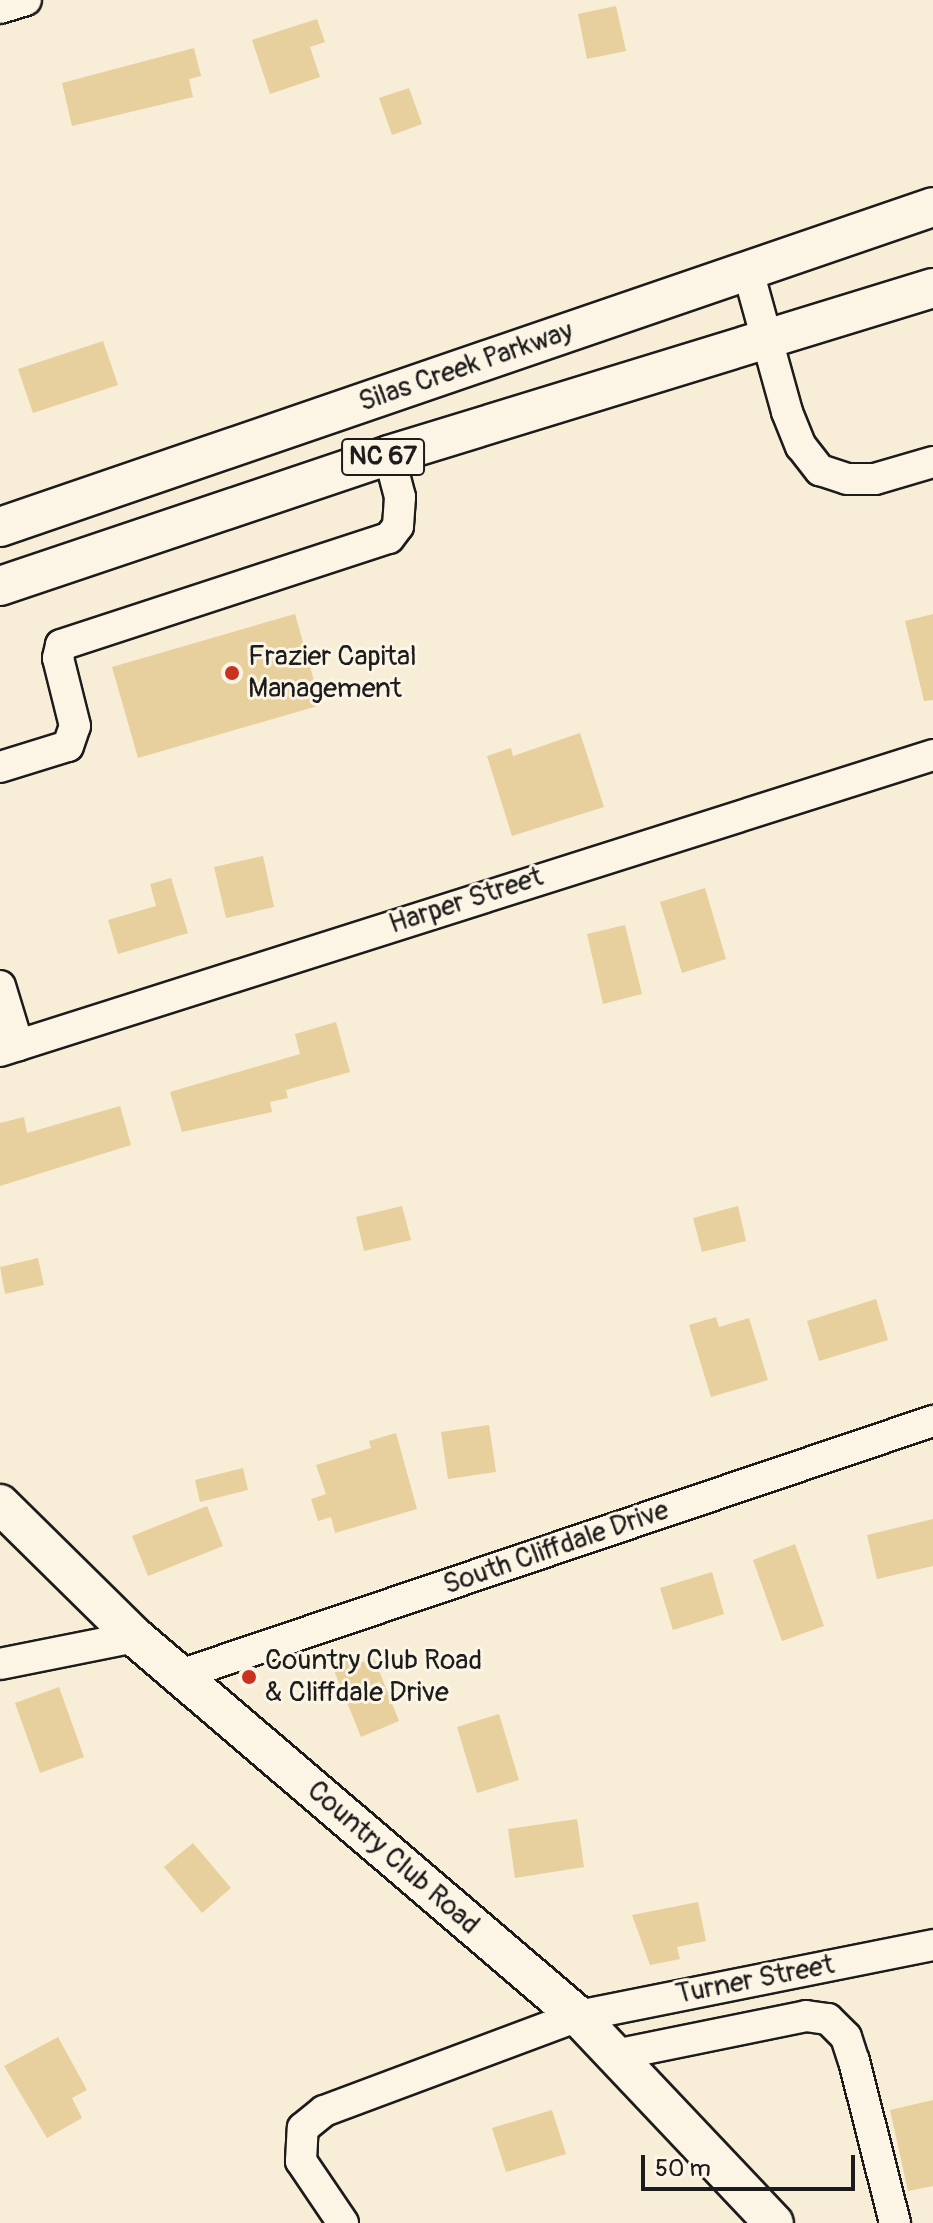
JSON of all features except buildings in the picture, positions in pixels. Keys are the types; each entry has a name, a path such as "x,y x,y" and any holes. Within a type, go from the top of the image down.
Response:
{"main road":[{"name":"Silas Creek Parkway","path":"0,527 933,207"},
{"name":"Silas Creek Parkway","path":"0,586 389,455 933,288"},
{"name":"Country Club Road","path":"0,1504 135,1637 578,2016 774,2223"}],"street":[{"path":"0,8 26,0"},
{"path":"748,271 770,340 787,412 801,446 820,470 847,479 875,479 933,462"},
{"path":"0,767 68,746 75,726 58,658 61,645 389,538 398,526 400,497 389,455"},
{"name":"Harper Street","path":"9,1048 933,755"},
{"path":"0,986 9,1048"},
{"name":"South Cliffdale Drive","path":"180,1675 933,1421"},
{"path":"0,1664 135,1637"},
{"name":"Turner Street","path":"343,2223 301,2161 303,2128 324,2111 578,2016 933,1945"},
{"path":"615,2055 806,2016 828,2019 850,2049 895,2223"}],"place":[{"name":"Frazier Capital Management","path":"232,673"},
{"name":"Country Club Road & Cliffdale Drive","path":"249,1677"}]}
